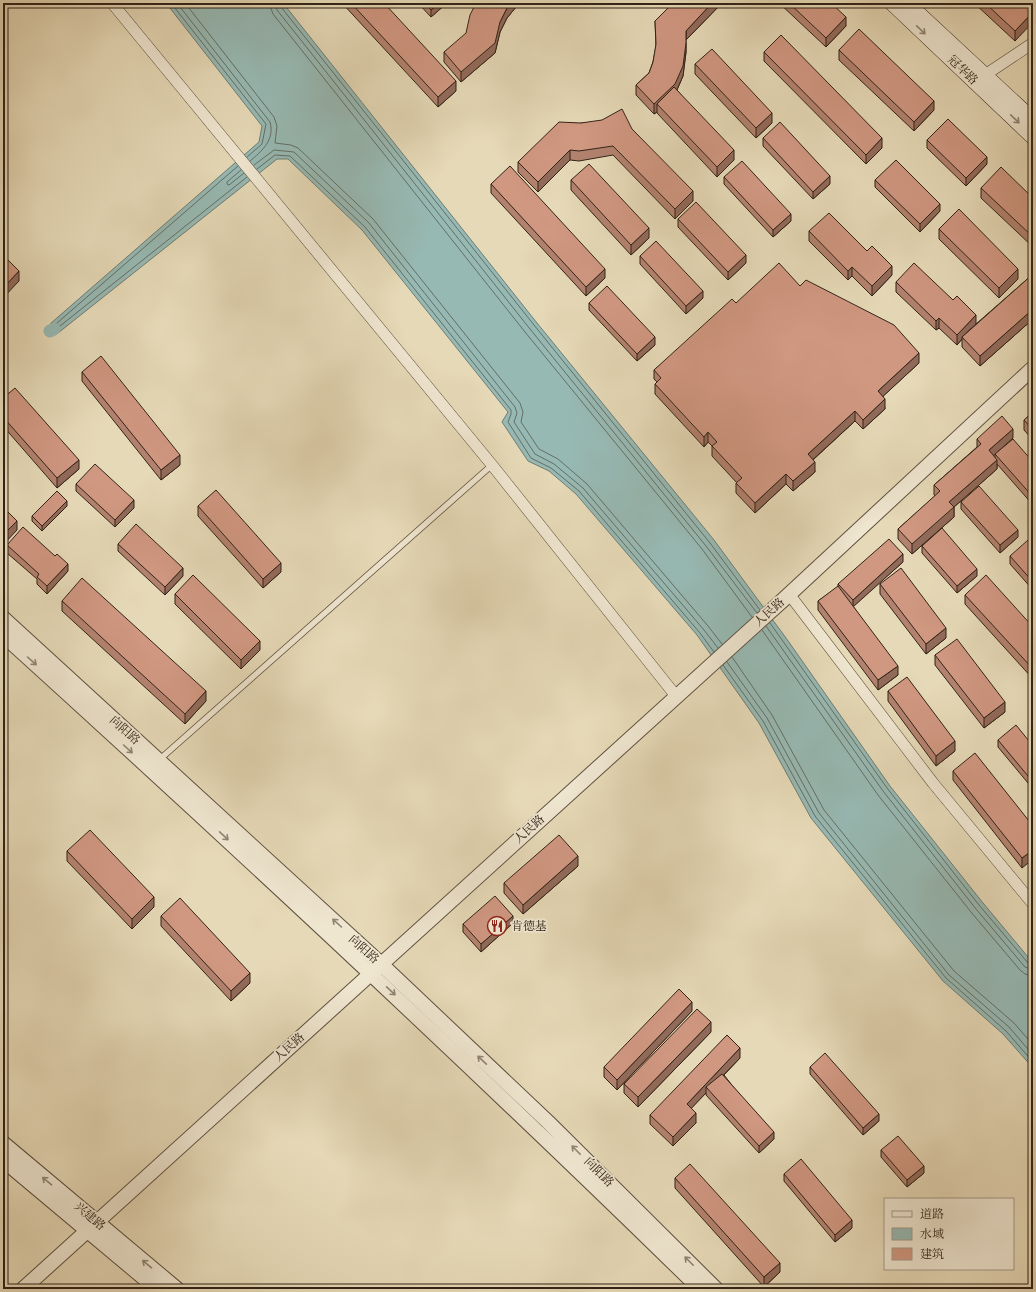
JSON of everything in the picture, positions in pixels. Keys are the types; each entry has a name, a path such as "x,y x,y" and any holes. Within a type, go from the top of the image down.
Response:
{"main road":[{"name":"冠华路","path":"892,3 1033,137"},
{"name":"冠华路","path":"907,3 1033,120"}],"street":[{"path":"112,3 492,465 676,696"},
{"path":"985,75 1033,43"},
{"name":"人民路","path":"23,1289 789,594 1033,368"},
{"path":"789,594 933,783 1033,904"},
{"name":"向阳路","path":"3,618 158,760 376,968 700,1289"},
{"name":"向阳路","path":"3,635 201,815 376,968 553,1127 716,1289"},
{"name":"兴建路","path":"3,1143 157,1289"},
{"name":"兴建路","path":"3,1160 177,1289"}],"lane":[{"path":"158,760 492,465"}],"water":[{"path":"166,3 283,3 537,323 714,540 786,638 890,786 1033,963 1033,1068 1003,1034 943,981 811,818 759,723 697,635 576,494 549,471 528,461 502,422 508,412 362,230 288,159 277,159 58,333 50,324 259,142 262,126"}],"building":[{"path":"351,3 384,3 456,81 438,97"},
{"path":"425,3 439,3 431,10"},
{"path":"476,3 511,3 500,22 495,43 461,72 444,52 466,33 470,15"},
{"path":"673,3 712,3 686,31 683,66 675,84 654,104 636,85 649,73 653,62 656,44 655,21"},
{"path":"789,3 831,3 846,17 826,38"},
{"path":"985,3 1027,3 1033,8 1033,12 1015,31"},
{"path":"859,29 934,101 914,122 839,50"},
{"path":"781,35 882,138 866,155 764,52"},
{"path":"712,49 772,113 756,128 695,64"},
{"path":"674,87 734,150 717,167 657,104"},
{"path":"622,109 632,129 693,191 675,209 613,146 579,151 570,150 538,182 518,162 559,122 581,123 602,120"},
{"path":"948,119 987,157 966,178 927,140"},
{"path":"780,122 830,176 813,192 763,138"},
{"path":"896,160 940,204 920,224 875,180"},
{"path":"742,161 791,214 773,230 724,177"},
{"path":"589,164 649,228 631,245 571,180"},
{"path":"510,166 605,269 586,287 491,184"},
{"path":"1001,167 1033,198 1033,237 981,188"},
{"path":"696,202 746,255 728,272 678,219"},
{"path":"959,209 1018,269 999,288 939,229"},
{"path":"829,213 867,251 872,246 892,266 872,286 852,267 848,271 809,231"},
{"path":"656,241 703,291 686,306 640,256"},
{"path":"3,255 19,271 3,288"},
{"path":"779,263 800,286 806,280 894,325 919,353 878,391 885,399 863,420 855,411 808,454 815,462 793,481 786,474 755,503 736,483 742,478 712,446 717,442 708,432 704,437 655,384 661,378 654,370 732,299 736,303"},
{"path":"914,263 953,300 957,296 976,315 957,335 939,318 936,321 896,282"},
{"path":"1033,274 1033,309 980,356 962,337"},
{"path":"607,286 655,337 637,354 589,303"},
{"path":"101,356 180,455 161,470 82,372"},
{"path":"15,388 79,460 57,478 3,417 3,398"},
{"path":"1033,412 1033,430 1024,420"},
{"path":"1002,416 1013,429 989,450 997,460 949,502 954,507 912,544 898,529 940,491 934,485 981,444 977,439"},
{"path":"1013,439 1033,462 1033,497 995,454"},
{"path":"95,464 134,500 115,520 76,484"},
{"path":"979,486 1018,530 1000,545 961,502"},
{"path":"216,490 281,563 263,579 198,506"},
{"path":"57,491 67,501 42,526 32,516"},
{"path":"3,507 17,521 3,535"},
{"path":"136,524 183,568 165,587 118,544"},
{"path":"23,527 55,556 57,554 68,564 47,586 37,577 39,574 7,545"},
{"path":"942,528 977,569 957,586 922,546"},
{"path":"889,539 903,554 853,600 838,584"},
{"path":"1028,540 1033,546 1033,582 1010,556"},
{"path":"901,568 946,628 926,644 880,584"},
{"path":"193,575 260,641 241,660 175,594"},
{"path":"986,575 1033,627 1033,669 965,595"},
{"path":"82,578 206,691 185,714 62,601"},
{"path":"838,586 898,666 878,680 818,601"},
{"path":"957,639 1005,702 984,718 935,655"},
{"path":"907,677 955,741 936,756 888,691"},
{"path":"1016,725 1033,746 1033,782 998,740"},
{"path":"975,753 1033,826 1033,850 1022,858 953,771"},
{"path":"90,830 154,897 132,919 67,851"},
{"path":"559,835 578,856 523,905 504,883"},
{"path":"495,896 513,916 481,944 463,924"},
{"path":"180,898 250,973 231,991 161,916"},
{"path":"679,989 692,1002 617,1080 604,1067"},
{"path":"697,1009 711,1022 638,1097 624,1084"},
{"path":"727,1035 740,1048 687,1104 696,1113 673,1137 650,1115"},
{"path":"825,1053 879,1114 863,1128 810,1067"},
{"path":"722,1074 774,1132 759,1146 706,1087"},
{"path":"898,1136 924,1166 907,1180 881,1150"},
{"path":"801,1159 852,1220 835,1235 784,1174"},
{"path":"690,1164 780,1263 764,1277 675,1178"}],"waterway":[{"path":"50,331 54,329"}],"place":[{"name":"肯德基","path":"497,926"}]}
